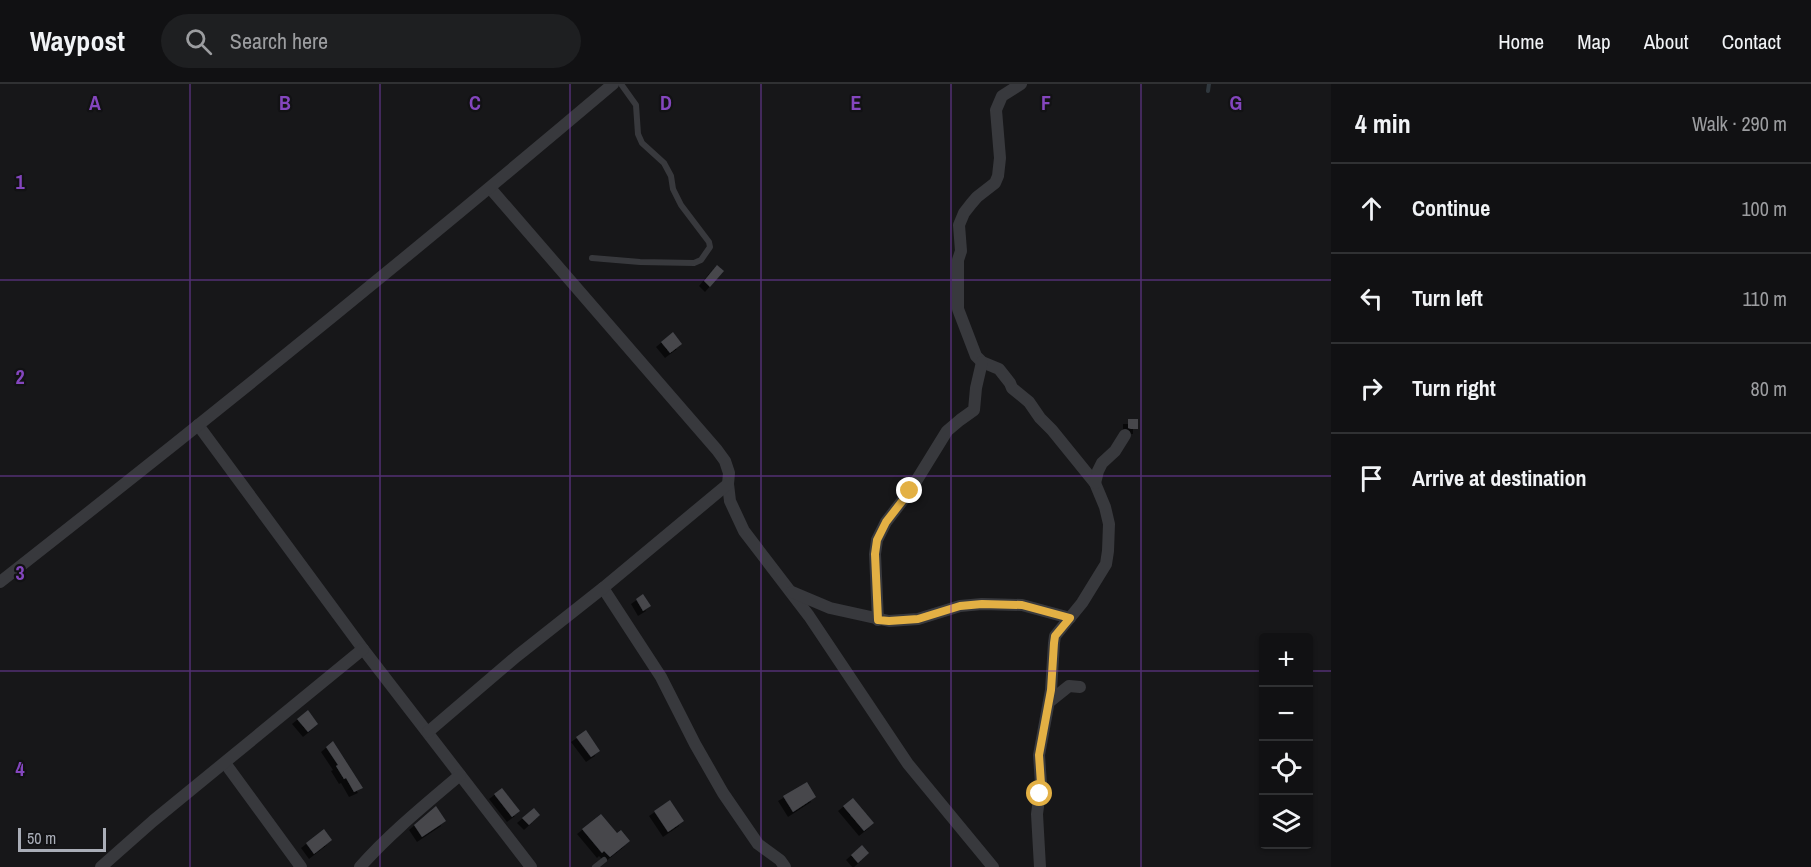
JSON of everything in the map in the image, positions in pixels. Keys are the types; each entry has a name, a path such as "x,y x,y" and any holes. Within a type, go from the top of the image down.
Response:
{"street":[{"path":"0,582 91,512 490,188 613,84"},
{"path":"1021,84 1002,96 996,110 1000,158 995,183 977,197 964,213 959,225 961,251 958,260 958,309 976,356 982,362 999,369 1012,388 1029,402 1095,483 1108,517 1108,559 1090,590 1055,636 1049,702 1039,755 1041,784 1037,814 1040,867"},
{"path":"490,188 717,450 725,461 729,473 730,501 744,531 809,616 908,764 993,867"},
{"path":"878,620 875,554 877,540 886,522 910,491 947,431 974,410 982,362"},
{"path":"198,425 363,649 531,867"},
{"path":"1095,483 1102,463 1115,451 1125,435"},
{"path":"428,732 517,656 728,484"},
{"path":"603,588 661,677 723,793 758,844 780,860 785,867"},
{"path":"789,591 830,608 878,620 918,619 960,606 999,604 1022,605 1070,618"},
{"path":"101,867 153,821 363,649"},
{"path":"1049,702 1069,686 1080,687"},
{"path":"225,763 302,867"},
{"path":"360,867 403,824 460,775"}],"lane":[{"path":"592,258 694,263 701,260 710,247 709,242 681,205 664,163 642,143 636,105 621,84"},
{"path":"595,867 604,860"}],"building":[{"path":"717,265 724,271 710,287 704,281"},
{"path":"673,332 682,344 670,353 661,342"},
{"path":"1128,419 1138,419 1138,429 1128,428"},
{"path":"643,594 651,606 643,611 636,599"},
{"path":"308,710 318,724 308,732 297,719"},
{"path":"586,730 600,751 591,757 576,737"},
{"path":"333,741 363,788 354,792 346,778 344,779 326,747"},
{"path":"807,782 816,797 793,812 783,796"},
{"path":"502,788 520,811 512,817 494,794"},
{"path":"853,798 874,823 864,831 843,806"},
{"path":"670,800 684,821 668,832 654,811"},
{"path":"436,806 446,821 422,837 414,825"},
{"path":"534,808 540,815 529,825 522,818"},
{"path":"601,814 617,833 621,830 630,841 610,857 604,851 602,853 582,829"},
{"path":"324,829 332,840 314,854 306,843"},
{"path":"862,845 869,853 858,863 851,855"}],"waterway":[{"path":"1208,91 1209,84"}],"route":[{"path":"910,491 886,522 877,540 875,554 878,620 918,619 944,609 982,604 1022,605 1070,618 1055,636 1051,690 1040,744 1040,794"}]}
